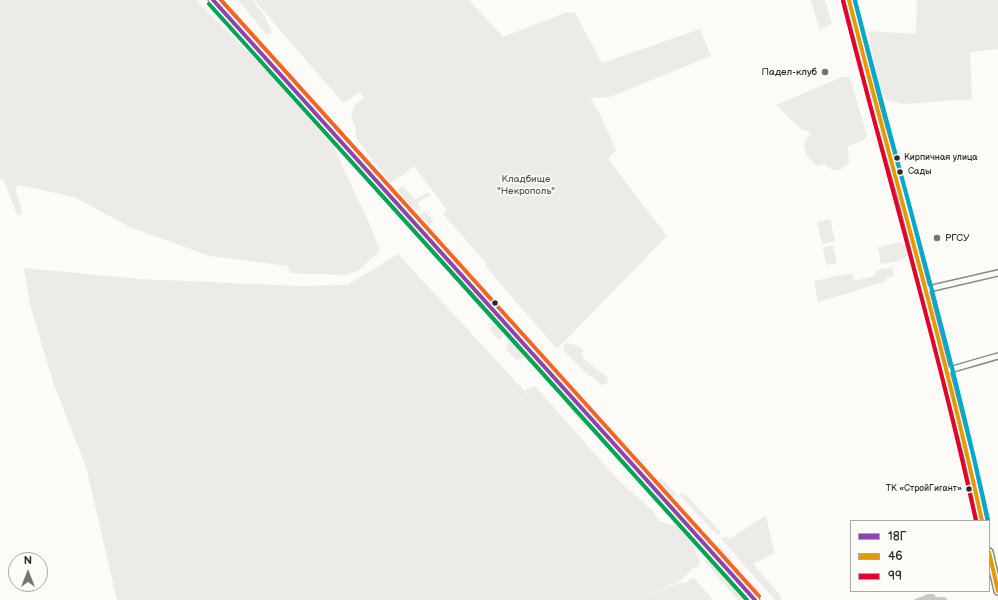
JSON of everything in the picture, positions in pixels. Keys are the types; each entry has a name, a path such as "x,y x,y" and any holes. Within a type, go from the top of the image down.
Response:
{"main road":[{"path":"213,0 755,600"},
{"path":"849,0 946,371 982,520"},
{"path":"990,556 998,591"}],"street":[{"path":"924,290 998,272"},
{"path":"946,371 998,356"}],"green space":[{"path":"0,0 196,0 272,76 333,146 371,227 380,251 359,270 347,275 290,273 288,266 210,256 132,228 74,197 19,185 15,188 22,211 18,217 4,181 0,178"},
{"path":"238,0 252,0 263,13 272,33 266,34"},
{"name":"Кладбище \"Некрополь\"","path":"254,0 469,0 503,37 567,12 575,13 602,63 700,29 711,56 610,97 590,98 600,114 616,150 608,159 667,236 557,349 485,266 487,264 443,214 447,210 414,166 390,183 356,138 355,126 351,115 355,105 364,98 360,92 343,103"},
{"path":"811,0 825,0 832,23 820,30"},
{"path":"917,0 998,0 998,49 970,52 972,99 904,104 886,100 879,86 868,31 916,34"},
{"path":"842,77 848,77 851,81 867,136 864,140 848,146 849,163 840,170 834,170 824,164 817,166 806,155 804,143 811,132 802,130 776,105"},
{"path":"403,186 415,200 428,192 430,195 417,203 421,208 416,211 397,190"},
{"path":"425,211 434,221 429,225 420,215"},
{"path":"830,219 835,241 822,244 817,222"},
{"path":"900,242 907,248 906,257 898,261 881,264 878,247"},
{"path":"833,245 837,263 826,265 823,248"},
{"path":"398,254 531,398 525,390 535,386 618,480 653,511 659,521 680,527 695,545 695,550 700,562 698,567 693,568 683,579 642,599 678,583 686,583 693,577 713,600 117,600 86,467 54,385 30,305 24,268 139,279 300,286 347,285"},
{"path":"892,267 894,276 887,278 884,282 818,302 814,281 852,273 854,281 874,276 877,270"},
{"path":"492,324 500,328 504,333 500,341 490,330"},
{"path":"512,342 526,356 522,359 516,360 507,350 507,344"},
{"path":"568,343 578,346 583,350 582,356 607,377 608,383 601,385 594,378 588,375 563,350 564,344"},
{"path":"562,399 566,401 586,426 587,430"},
{"path":"661,478 676,494 669,500 656,485"},
{"path":"681,493 687,496 721,532 719,535 717,535 679,495"},
{"path":"766,515 774,553 753,564 780,595 781,600 775,600 722,540 723,537 730,539"},
{"path":"716,545 719,545 730,558 732,563 729,563 715,548"},
{"path":"706,559 710,560 745,600 738,600 706,563"}],"shaded area":[{"path":"928,594 934,594 936,597 945,597 948,600 913,600"}],"transit line":[{"name":"18Г","path":"213,0 755,600"},
{"path":"221,0 759,596"},
{"name":"46","path":"849,0 935,325 982,520"},
{"path":"855,0 941,324 988,520"},
{"name":"99","path":"843,1 929,325 976,520"},
{"path":"209,4 747,600"},
{"name":"46","path":"990,556 998,591"}],"place":[{"name":"Падел-клуб","path":"825,72"},
{"name":"Кирпичная улица","path":"897,158"},
{"name":"Сады","path":"900,172"},
{"name":"РГСУ","path":"937,238"},
{"name":"ТК «СтройГигант»","path":"969,489"}]}
